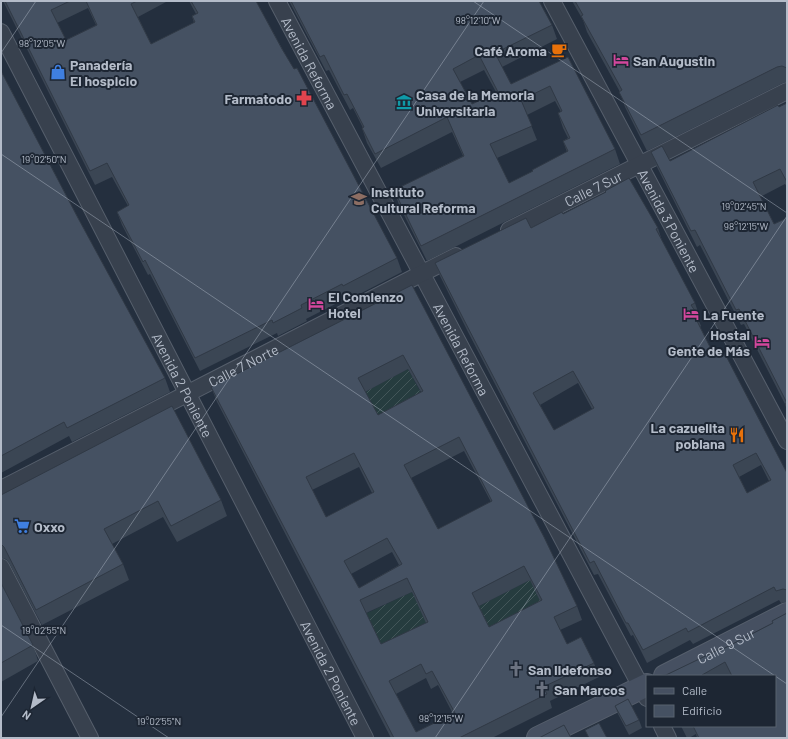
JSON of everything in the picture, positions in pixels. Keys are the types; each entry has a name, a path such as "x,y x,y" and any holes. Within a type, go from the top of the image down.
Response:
{"street":[{"name":"Avenida Reforma","path":"276,1 645,690"},
{"name":"Avenida 3 Poniente","path":"552,1 787,440"},
{"name":"Avenida 2 Poniente","path":"1,32 365,738"},
{"name":"Calle 7 Sur","path":"499,235 787,91"},
{"path":"422,274 471,249"},
{"name":"Calle 7 Norte","path":"1,489 422,274"},
{"path":"1,567 90,738"},
{"name":"Calle 9 Sur","path":"667,675 787,614"},
{"path":"538,738 645,690"},
{"path":"662,727 668,738"}],"green space":[{"path":"408,369 428,406 383,430 363,393"},
{"path":"530,580 547,614 495,641 477,607"},
{"path":"412,592 433,636 386,658 365,614"}],"building":[{"path":"5,1 70,1 51,10 66,40 97,25 86,1 137,1 131,4 151,44 195,22 192,16 198,13 191,1 256,1 294,69 297,68 397,258 343,286 342,284 301,305 302,308 273,323 272,320 195,358 145,260 143,262 117,212 129,205 107,163 90,171"},
{"path":"291,1 539,1 552,25 495,53 511,84 568,57 615,149 421,246 394,190 464,156 447,117 375,154 362,128 364,127 347,94 344,95 324,55 320,57","holes":["479,55 498,92 472,104 453,69","550,86 562,111 558,113 570,138 563,141 568,151 509,183 490,144 532,126 521,100"]},
{"path":"575,1 787,1 787,68 782,66 777,67 641,135 619,92 622,90 581,16 583,15"},
{"path":"1,71 78,218 165,378 67,428 64,422 1,456"},
{"path":"787,103 787,182 780,169 753,182 774,224 787,218 787,403 739,309 736,310 695,230 691,231 651,152 662,146 670,161 778,105 779,107"},
{"path":"629,178 658,228 656,229 695,303 691,305 697,314 694,315 715,357 724,352 787,473 787,590 783,589 776,591 774,587 688,632 686,628 643,650 628,623 626,623 594,561 590,563 435,263 526,218 531,228 562,212 563,214 606,192 605,191","holes":["573,371 594,408 554,430 533,393","756,453 771,480 747,493 733,465"]},
{"path":"412,285 544,537 577,606 554,617 567,644 581,637 594,663 543,687 547,694 459,738 394,738 211,387","holes":["403,355 423,391 378,415 358,378","459,437 492,501 438,529 404,465","354,453 374,492 326,517 306,477","387,538 402,564 359,588 344,561","524,566 542,600 489,627 472,593","407,578 428,622 381,644 360,600","421,664 426,674 432,671 455,713 416,732 389,681"]},
{"path":"172,406 221,500 171,526 158,501 104,529 123,564 36,610 4,547 1,544 1,495"},
{"path":"1,583 33,645 1,663"},
{"path":"787,613 787,738 699,738 694,727 776,727 776,675 732,675 725,662 702,675 666,675 720,649 721,650 773,623 772,621"},
{"path":"628,699 639,720 626,726 615,706"},
{"path":"599,723 607,738 589,738 585,730"},
{"path":"564,725 571,738 539,738"}],"place":[{"name":"Café Aroma","path":"559,50"},
{"name":"San Augustin","path":"621,60"},
{"name":"Panadería El hospicio","path":"58,72"},
{"name":"Farmatodo","path":"304,98"},
{"name":"Casa de la Memoria Universitaria","path":"404,102"},
{"name":"Instituto Cultural Reforma","path":"359,199"},
{"name":"El Comienzo Hotel","path":"316,304"},
{"name":"La Fuente","path":"691,314"},
{"name":"Hostal Gente de Más","path":"762,342"},
{"name":"La cazuelita poblana","path":"737,435"},
{"name":"Oxxo","path":"22,526"},
{"name":"San Ildefonso","path":"516,669"},
{"name":"San Marcos","path":"542,689"}]}
